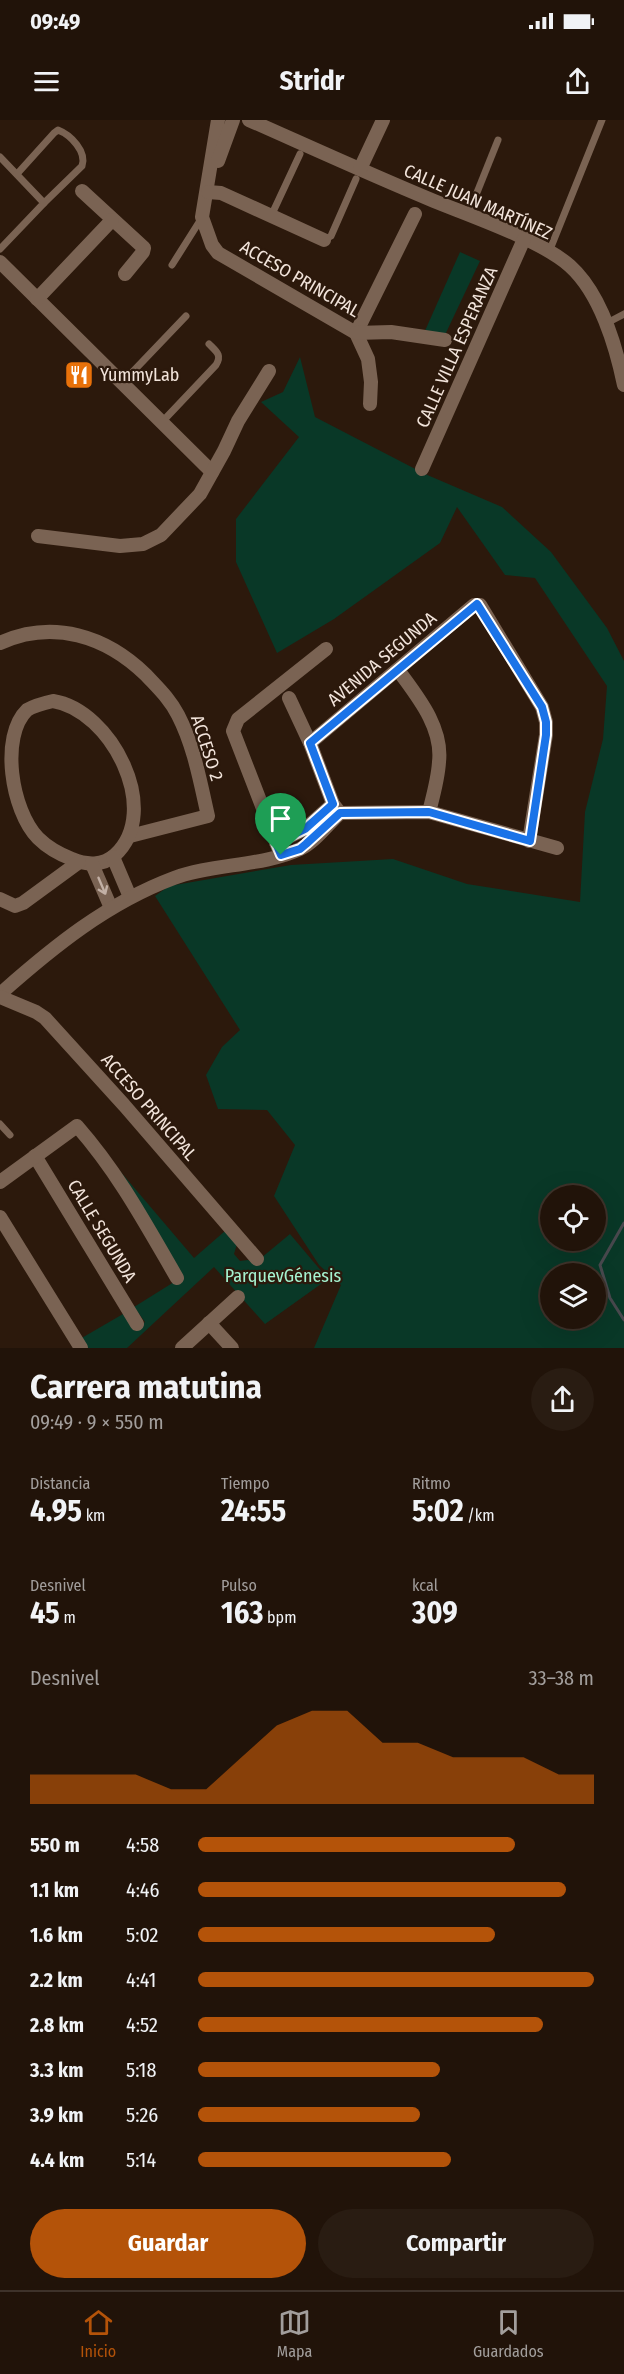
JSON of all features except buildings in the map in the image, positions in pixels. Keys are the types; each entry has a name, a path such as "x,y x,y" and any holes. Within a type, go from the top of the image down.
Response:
{"street":[{"path":"202,217 208,192 218,120"},
{"path":"208,192 233,120"},
{"name":"CALLE JUAN MARTÍNEZ","path":"249,120 358,174 468,215 524,239 568,264 583,280 605,324 614,345 624,385"},
{"path":"358,174 383,120"},
{"path":"82,191 144,248 125,274"},
{"path":"208,192 221,193 272,214 324,240"},
{"path":"415,214 356,333 389,332 445,340"},
{"name":"ACCESO PRINCIPAL","path":"202,217 212,245 218,253 356,333 368,359 371,382 370,404"},
{"path":"37,299 112,220"},
{"name":"CALLE VILLA ESPERANZA","path":"422,469 524,239"},
{"path":"0,262 212,472"},
{"path":"38,536 120,546 143,544 161,535 200,494 238,421 269,370"},
{"name":"AVENIDA SEGUNDA","path":"310,743 477,604 521,671 542,707 546,722 530,841"},
{"name":"ACCESO 2","path":"0,643 14,637 51,631 73,633 95,640 114,648 139,668 171,703 190,743 208,816 130,836"},
{"path":"278,849 232,731 238,719 326,650"},
{"path":"398,670 422,703 437,740 440,760 429,812"},
{"path":"289,698 337,808"},
{"path":"0,899 15,906 23,903 86,863 112,857 130,836 133,811 130,788 124,766 114,744 79,710 66,703 53,701 28,710 18,718 11,731 3,750 11,791 21,815 37,837 54,852 86,863 111,908"},
{"path":"337,808 429,812 557,848"},
{"path":"0,995 57,944 130,897 176,877 278,849 300,849 337,808"},
{"path":"112,857 130,897"},
{"name":"ACCESO PRINCIPAL","path":"0,995 45,1018 124,1105 256,1259"},
{"path":"0,1182 77,1126 119,1178 177,1278"},
{"name":"CALLE SEGUNDA","path":"35,1156 137,1324"},
{"path":"0,1217 81,1348"},
{"path":"182,1348 238,1297"},
{"path":"209,1323 232,1348"}],"lane":[{"path":"549,252 602,120"},
{"path":"0,249 82,166 85,159 84,153 63,132 58,130 17,174"},
{"path":"468,215 498,140"},
{"path":"272,214 300,154"},
{"path":"0,157 44,203"},
{"path":"324,240 332,236 358,174"},
{"path":"172,265 202,217"},
{"path":"0,237 6,243"},
{"path":"605,324 624,314"},
{"path":"122,383 186,316"},
{"path":"162,422 216,365 219,354 209,344"},
{"path":"0,1124 10,1134"}],"green space":[{"path":"460,252 480,261 444,337 424,333"},
{"path":"300,357 315,417 425,474 502,507 551,552 607,628 624,661 624,1348 314,1348 341,1285 319,1265 274,1196 295,1145 267,1110 218,1109 206,1075 222,1047 240,1030 155,896 169,886 291,865 393,859 467,884 580,902 585,812 603,739 607,686 535,578 505,575 457,507 440,543 334,619 277,653 236,562 236,519 299,437 261,402 283,392"},
{"name":"ParquevGénesis","path":"114,1164 194,1258 225,1231 237,1244 234,1254 240,1261 248,1260 255,1263 290,1234 328,1279 265,1324 214,1267 127,1348 86,1348 80,1339 123,1314 135,1331 145,1322 134,1307 182,1277"}],"waterway":[{"path":"624,1223 600,1265 610,1298 624,1320"}],"place":[{"name":"YummyLab","path":"79,375"}],"route":[{"path":"474,605 480,605 542,707 546,722 530,841 429,812 340,813 300,849 281,855 276,843 305,829 333,804 310,743 474,605"}]}
